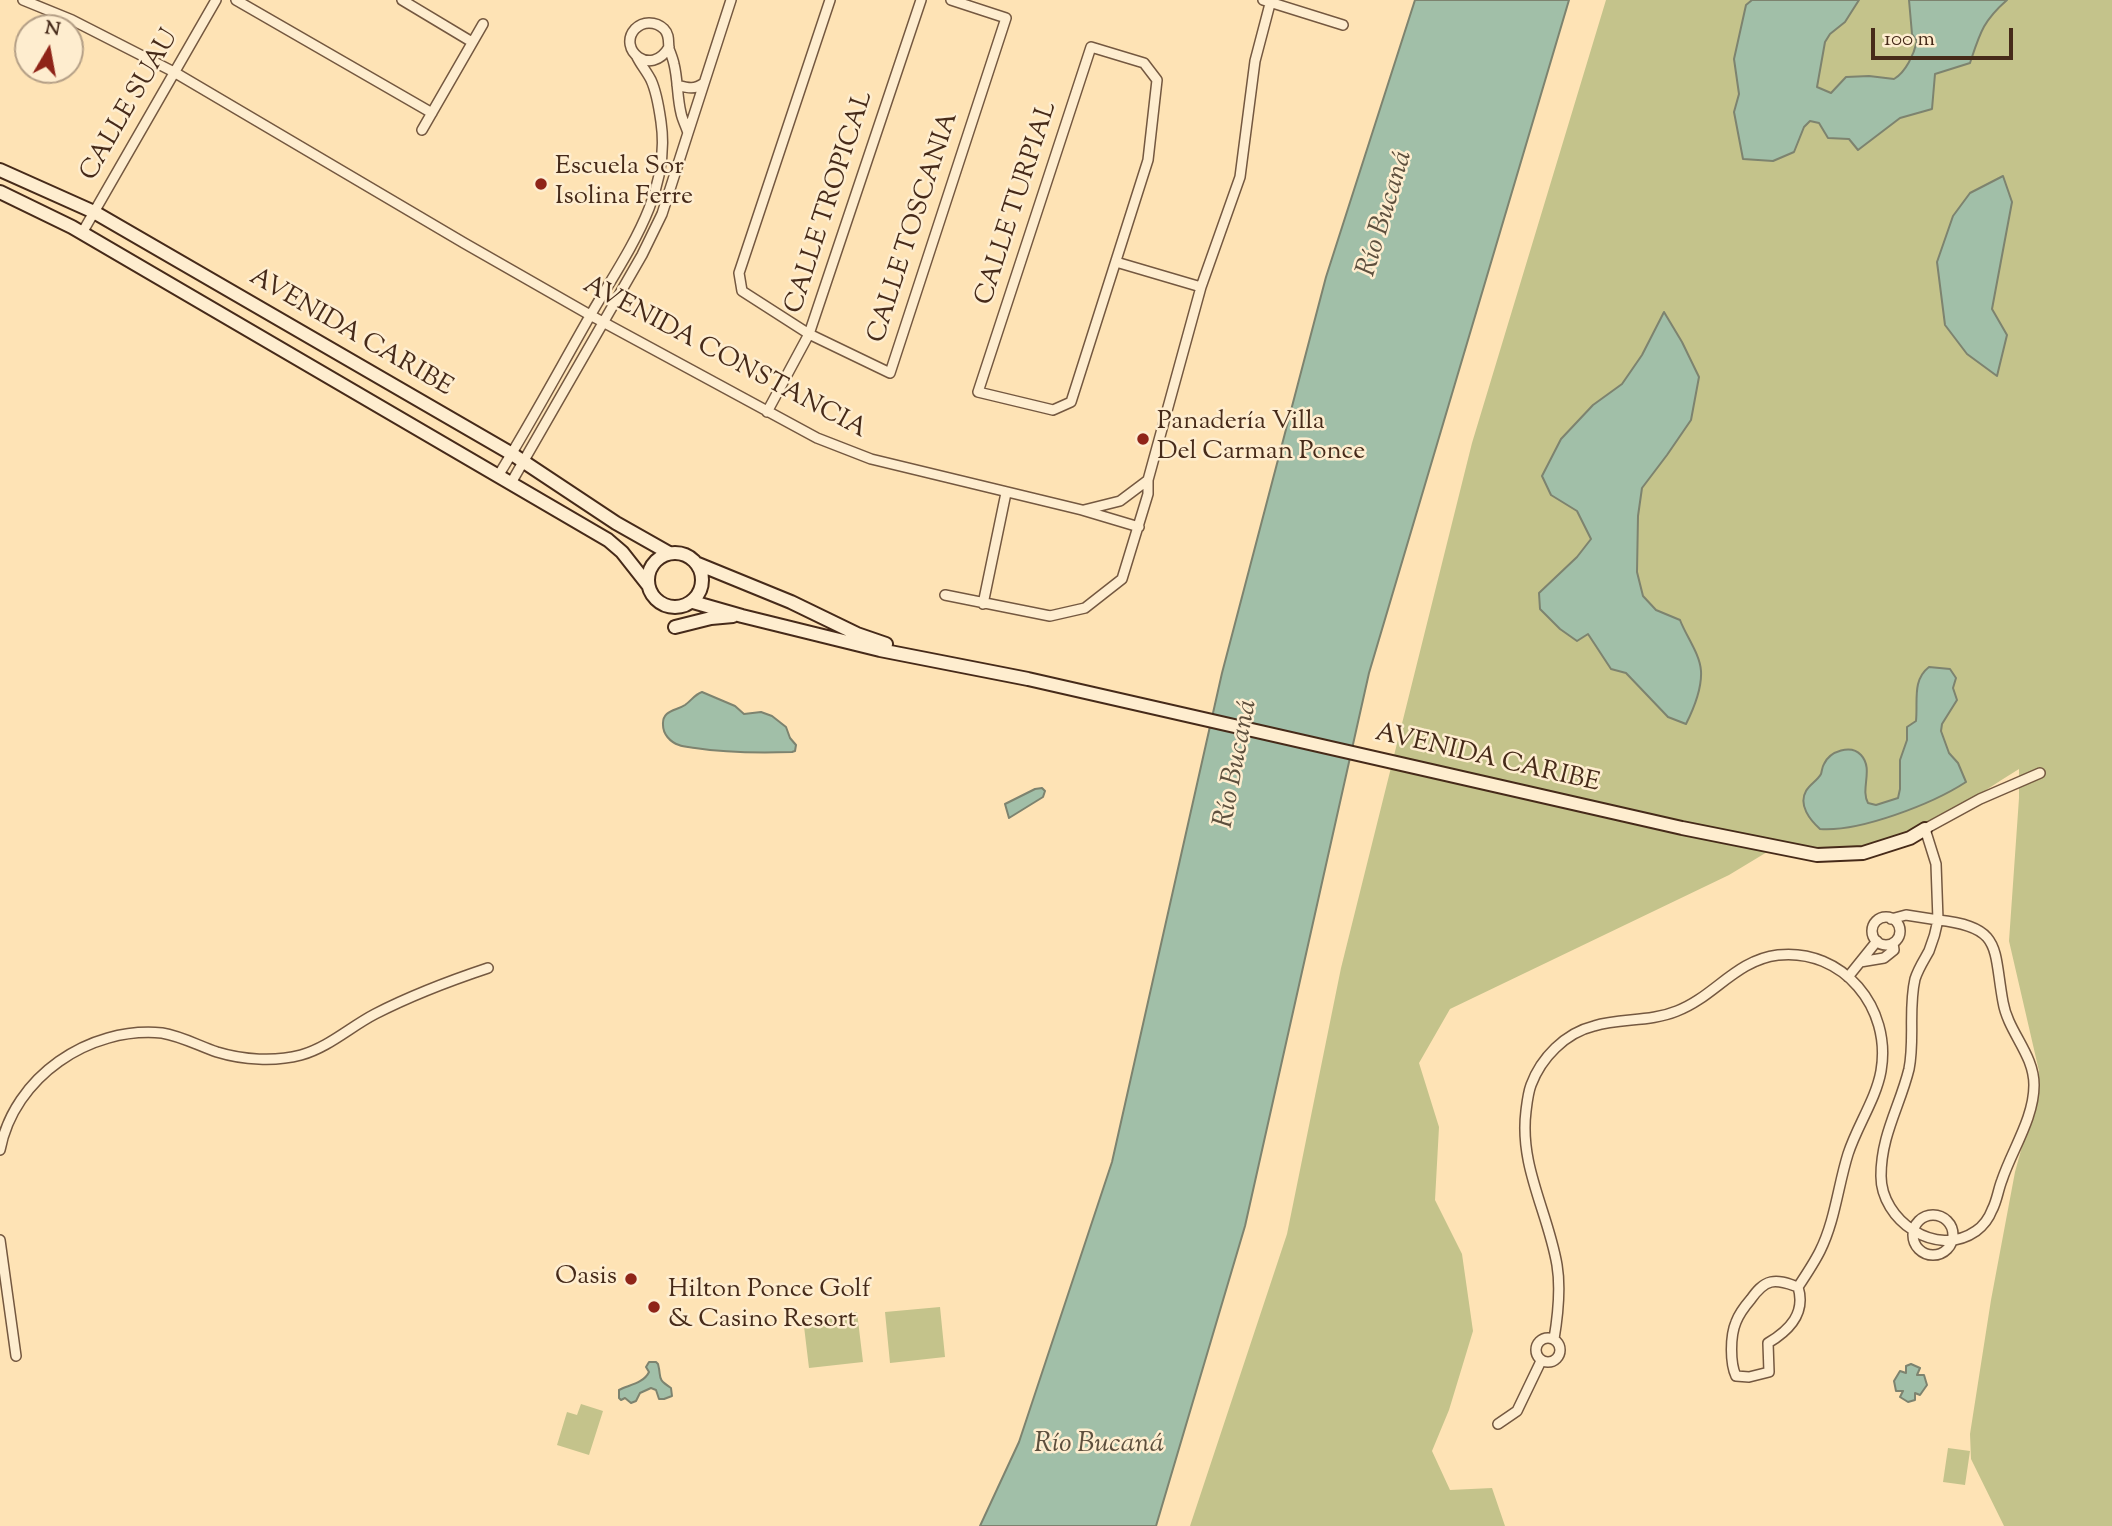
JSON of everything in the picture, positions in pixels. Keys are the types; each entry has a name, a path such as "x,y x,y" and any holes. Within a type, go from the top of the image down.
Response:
{"street":[{"name":"AVENIDA CONSTANCIA","path":"23,0 72,20 174,72 590,315 817,438 871,459 1082,510 1139,527"},
{"name":"CALLE SUAU","path":"82,233 216,0"},
{"path":"236,0 432,113"},
{"path":"402,0 472,42"},
{"path":"511,483 642,255 662,214 731,0"},
{"name":"CALLE TOSCANIA","path":"830,0 739,273 742,291 810,334 890,373 1006,18 951,0"},
{"name":"CALLE TROPICAL","path":"766,412 810,334 921,0"},
{"path":"945,595 1051,616 1084,608 1122,579 1149,494 1148,480 1201,287 1240,177 1255,61 1268,1 1343,25"},
{"path":"498,476 628,254 654,195 661,166 663,139 659,108 651,80 631,47 631,37 636,28 644,23 655,23 663,28 669,37 681,114 688,133"},
{"path":"422,130 483,24"},
{"path":"636,56 645,61 655,61 664,56 669,47"},
{"name":"CALLE TURPIAL","path":"1091,47 1144,63 1157,80 1148,160 1116,262 1071,402 1053,410 978,392 1091,47"},
{"path":"677,85 690,89 704,83"},
{"name":"AVENIDA CARIBE","path":"0,170 94,212 512,454 616,523 669,554"},
{"name":"AVENIDA CARIBE","path":"0,192 82,233 608,540 622,552 648,585"},
{"path":"1116,262 1201,287"},
{"path":"1082,510 1120,500 1148,480"},
{"path":"983,604 1006,493"},
{"path":"669,554 685,555 698,564 703,580 702,588 693,602 668,607 654,597 648,585 650,569 655,562 669,554"},
{"name":"AVENIDA CARIBE","path":"698,564 912,655"},
{"name":"AVENIDA CARIBE","path":"693,602 880,650 1123,700 1682,828 1818,855 1863,853 1910,838 1980,799 2040,773"},
{"path":"675,627 711,618 741,616"},
{"path":"1891,919 1900,929 1899,937 1894,943 1885,945 1877,942 1873,933 1875,924 1882,918 1891,919 1906,915 1938,920 1961,923 1981,930 1989,937 1997,955 2004,1010 2029,1060 2034,1082 2030,1107 1992,1212 1978,1230 1953,1239 1932,1239 1901,1221 1885,1198 1881,1181 1890,1119 1911,1058 1915,980 1932,944 1938,920 1936,864 1925,829"},
{"path":"1848,977 1877,942"},
{"path":"1860,962 1888,956 1894,950 1894,943"},
{"path":"1554,1339 1545,1338 1536,1346 1536,1354 1541,1361 1549,1363 1559,1356 1560,1349 1554,1339 1558,1318 1558,1268 1545,1215 1529,1170 1525,1142 1529,1089 1543,1061 1568,1038 1594,1026 1658,1017 1679,1011 1705,996 1736,971 1762,958 1791,955 1804,956 1825,964 1848,977 1859,988 1880,1026 1884,1043 1881,1074 1851,1144 1821,1250 1798,1287 1801,1301 1794,1322 1768,1343 1769,1372 1749,1377 1737,1376 1733,1363 1733,1330 1743,1309 1764,1285 1786,1282 1798,1287"},
{"path":"0,1150 12,1112 28,1088 72,1052 90,1045 134,1033 161,1033 174,1035 219,1053 244,1058 300,1055 318,1049 407,998 488,968"},
{"path":"1934,1214 1941,1216 1951,1226 1953,1239 1945,1251 1932,1256 1916,1246 1913,1230 1922,1217 1934,1214"},
{"path":"0,1240 16,1356"},
{"path":"1498,1424 1517,1411 1541,1361"}],"shaded area":[{"path":"1606,0 2112,0 2112,1526 2004,1526 1971,1459 1970,1434 1991,1300 2015,1172 2031,1114 2039,1071 2009,941 2019,769 1921,829 1879,845 1838,851 1782,843 1729,875 1450,1009 1419,1063 1439,1127 1435,1200 1462,1254 1473,1331 1449,1410 1432,1451 1450,1490 1492,1488 1505,1526 1190,1526 1287,1234 1341,968 1472,443"},
{"path":"940,1307 945,1357 890,1363 885,1312"},
{"path":"857,1312 863,1362 809,1368 803,1318"},
{"path":"581,1404 603,1411 589,1455 557,1445 567,1412 577,1415"},
{"path":"1948,1448 1970,1451 1965,1485 1943,1482"}],"water":[{"name":"Río Bucaná","path":"1415,0 1569,0 1369,673 1245,1226 1156,1526 980,1526 1019,1442 1112,1162 1222,673 1326,277"},
{"path":"1752,0 1859,0 1845,22 1830,34 1825,42 1817,87 1831,93 1846,77 1894,79 1902,72 1912,57 1917,41 1912,34 1909,0 2007,0 1983,28 1970,63 1935,74 1932,109 1900,118 1858,150 1849,139 1828,138 1819,123 1810,121 1804,127 1794,152 1773,161 1743,159 1734,112 1739,94 1734,59 1746,5"},
{"path":"2003,176 2012,202 1992,309 2007,335 1997,376 1967,354 1945,325 1937,262 1953,216 1970,193"},
{"path":"1664,312 1699,377 1691,420 1642,488 1638,516 1637,572 1643,596 1656,610 1680,620 1698,658 1700,684 1686,724 1668,717 1626,673 1611,669 1588,634 1577,641 1560,629 1540,609 1539,593 1577,557 1591,539 1577,511 1551,495 1542,476 1561,439 1593,405 1622,384 1642,355"},
{"path":"1929,667 1950,669 1956,678 1953,688 1957,700 1942,724 1941,731 1949,753 1958,763 1966,782 1895,815 1855,826 1820,829 1806,812 1804,796 1818,779 1827,759 1841,750 1857,752 1865,761 1865,792 1868,803 1876,805 1898,798 1900,760 1907,740 1907,727 1916,721 1918,685"},
{"path":"702,692 735,706 744,714 761,712 772,716 786,727 796,745 795,751 719,751 685,747 673,742 664,732 665,716"},
{"path":"1042,788 1045,791 1043,797 1009,818 1005,804"},
{"path":"649,1362 658,1364 660,1378 671,1388 672,1396 659,1399 656,1390 651,1388 640,1393 636,1401 631,1403 625,1398 621,1400 619,1390 644,1379 649,1372 646,1367"},
{"path":"1911,1364 1920,1368 1917,1375 1924,1375 1927,1385 1920,1395 1915,1393 1915,1400 1908,1402 1900,1397 1903,1391 1896,1391 1894,1381 1900,1371 1906,1373 1906,1366"}],"place":[{"name":"Escuela Sor Isolina Ferre","path":"541,184"},
{"name":"Panadería Villa Del Carman Ponce","path":"1143,439"},
{"name":"Oasis","path":"631,1279"},
{"name":"Hilton Ponce Golf & Casino Resort","path":"654,1307"}]}
